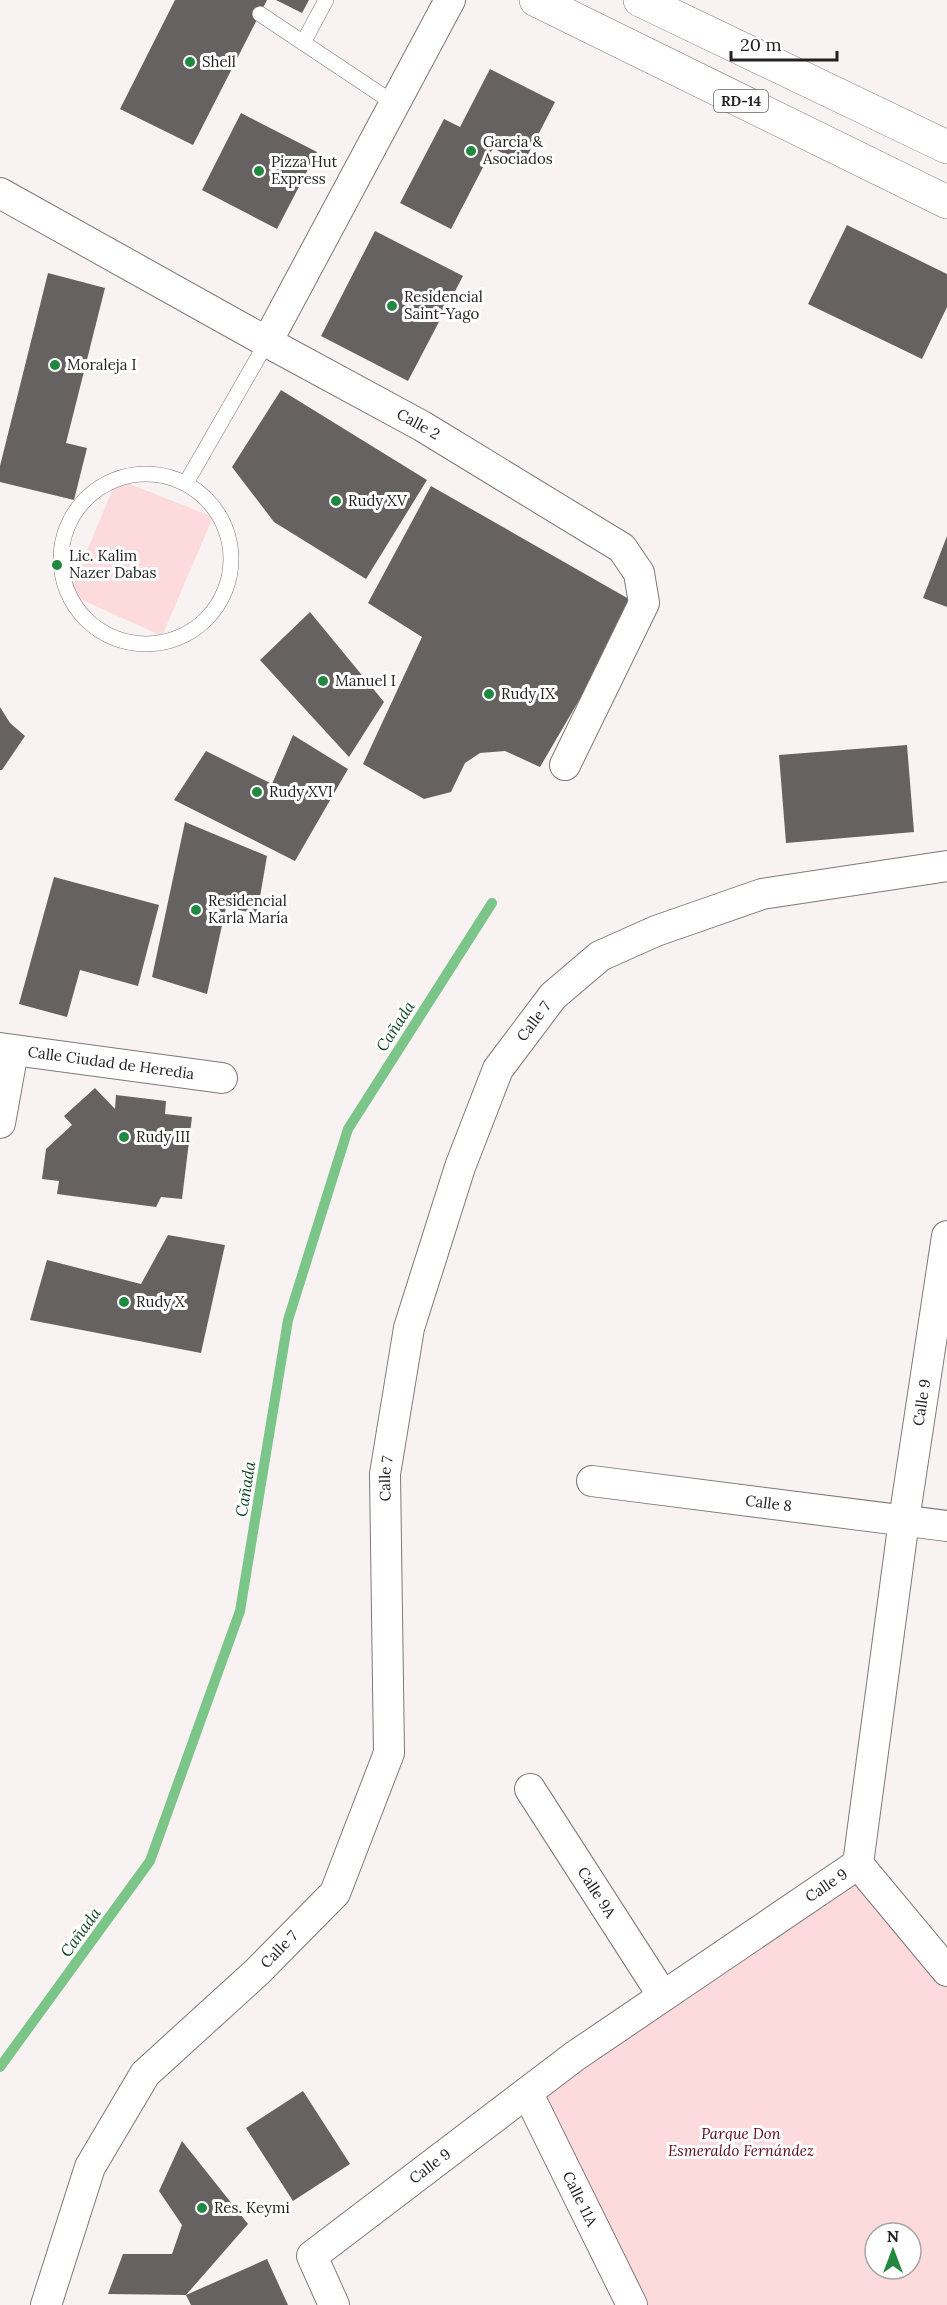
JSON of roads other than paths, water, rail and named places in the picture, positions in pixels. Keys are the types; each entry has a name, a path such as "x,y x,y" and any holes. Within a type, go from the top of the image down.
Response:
{"main road":[{"name":"RD-14","path":"536,0 947,202"},
{"path":"640,0 947,147"}],"street":[{"path":"267,342 450,0"},
{"name":"Calle 2","path":"0,193 422,426 622,548 639,573 644,603 565,765"},
{"path":"947,866 947,875"},
{"name":"Calle 7","path":"46,2305 90,2167 145,2074 256,1972 335,1893 389,1753 385,1474 409,1328 460,1167 498,1069 553,996 600,956 656,931 762,894 947,866"},
{"path":"0,1123 7,1049"},
{"name":"Calle Ciudad de Heredia","path":"7,1049 222,1078"},
{"name":"Calle 9","path":"334,2305 312,2256 575,2056 858,1864 904,1520 947,1236"},
{"name":"Calle 8","path":"592,1481 947,1526"},
{"name":"Calle 9A","path":"530,1789 663,1996"},
{"path":"858,1864 947,1971"},
{"name":"Calle 11A","path":"528,2094 632,2305"}],"lane":[{"path":"303,43 326,0"},
{"path":"260,14 395,104"},
{"path":"186,483 267,342"},
{"path":"144,473 159,474 186,483 209,501 225,525 232,554 229,583 215,610 194,630 167,642 140,644 113,638 89,624 72,603 62,577 60,549 68,522 83,500 104,482 131,474 144,473"}],"waterway":[{"name":"Cañada","path":"0,2067 150,1861 240,1611 288,1320 348,1129 492,903"}],"place":[{"name":"Shell","path":"190,62"},
{"name":"Garcia & Asociados","path":"471,151"},
{"name":"Pizza Hut Express","path":"259,171"},
{"name":"Residencial Saint-Yago","path":"392,306"},
{"name":"Moraleja I","path":"55,365"},
{"name":"Rudy XV","path":"336,501"},
{"name":"Lic. Kalim Nazer Dabas","path":"57,565"},
{"name":"Manuel I","path":"323,681"},
{"name":"Rudy IX","path":"489,694"},
{"name":"Rudy XVI","path":"257,792"},
{"name":"Residencial Karla María","path":"196,910"},
{"name":"Rudy III","path":"124,1137"},
{"name":"Rudy X","path":"124,1302"},
{"name":"Res. Keymi","path":"202,2208"}],"park label":[{"name":"Parque Don Esmeraldo Fernández","path":"741,2142"}]}
